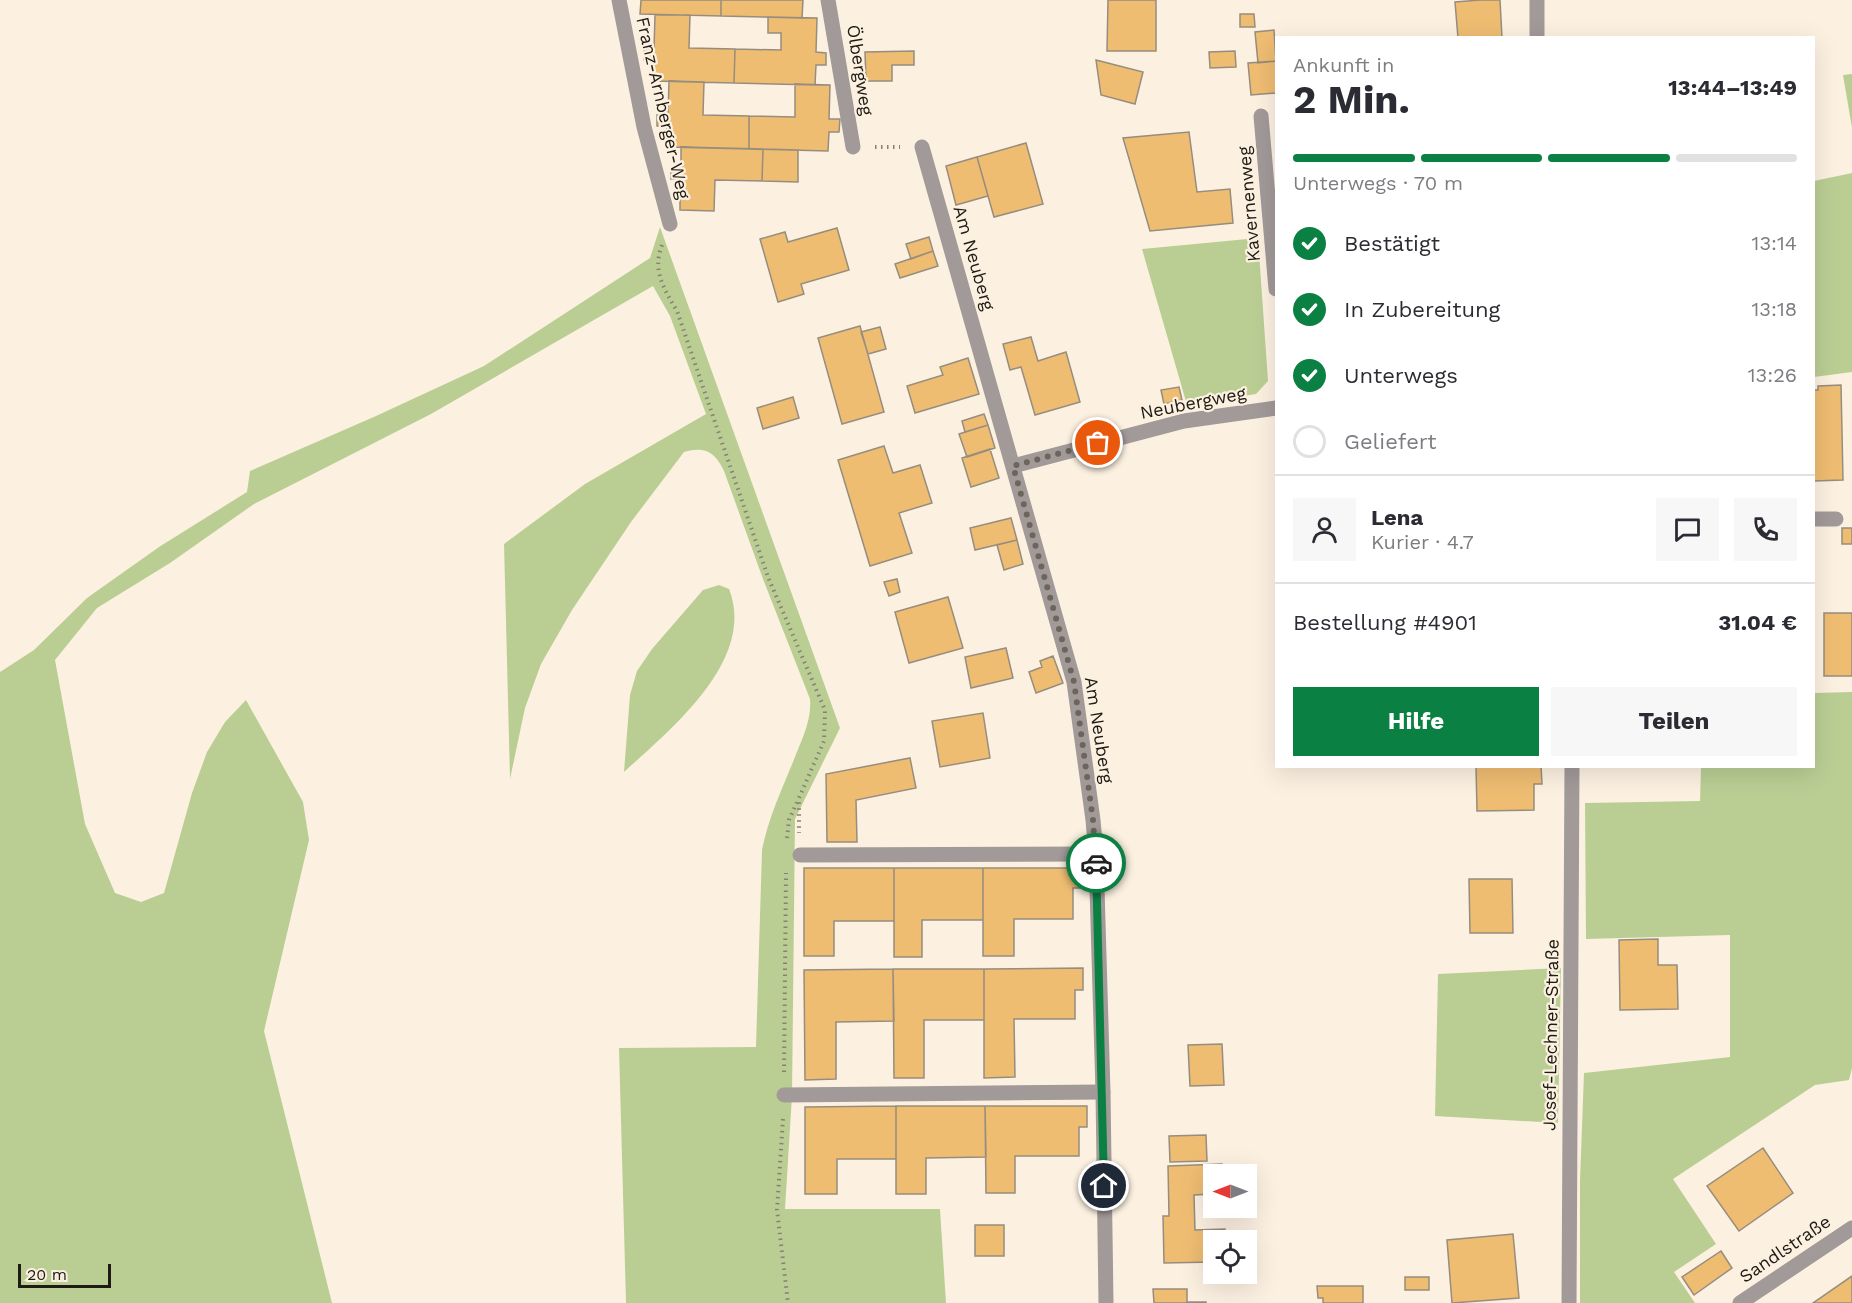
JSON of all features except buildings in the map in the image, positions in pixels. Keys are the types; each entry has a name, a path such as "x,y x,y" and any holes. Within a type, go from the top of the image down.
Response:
{"street":[{"name":"Franz-Arnberger-Weg","path":"619,0 644,127 670,224"},
{"name":"Ölbergweg","path":"828,0 853,147"},
{"path":"1537,0 1537,36"},
{"name":"Kavernenweg","path":"1261,116 1275,277"},
{"name":"Am Neuberg","path":"922,147 1074,682 1096,854 1106,1303"},
{"name":"Neubergweg","path":"1013,466 1184,421 1275,408"},
{"path":"1815,519 1836,519"},
{"name":"Josef-Lechner-Straße","path":"1569,1303 1572,768"},
{"path":"800,855 1096,854"},
{"path":"784,1095 1103,1092"},
{"name":"Sandlstraße","path":"1740,1303 1852,1228"}],"path":[{"path":"853,147 922,147"},
{"path":"670,224 659,253 660,282 677,311 768,577 825,710 824,741 789,820 787,840"},
{"path":"798,819 799,798"},
{"path":"786,873 784,1095 777,1210 788,1303"}],"green space":[{"path":"1852,74 1852,128 1843,75"},
{"path":"1852,173 1852,372 1815,377 1815,181"},
{"path":"660,227 840,728 795,819 792,1096 785,1209 940,1209 946,1303 626,1303 619,1048 756,1047 762,850 771,816 805,731 810,707 810,699 724,471 713,455 704,450 691,450 684,452 631,522 572,610 541,664 525,708 510,779 504,544 585,484 706,414 670,316 653,286 431,414 254,504 170,563 97,608 55,660 85,824 115,893 141,902 164,893 192,793 207,752 225,722 246,700 303,802 309,840 264,1031 332,1303 0,1303 0,672 34,650 87,598 159,547 247,492 250,471 484,366 650,258"},
{"path":"1258,238 1268,381 1256,394 1187,405 1142,249"},
{"path":"719,585 729,589 734,616 731,642 720,667 685,714 624,772 630,695 637,671 652,649 703,590"},
{"path":"1852,692 1852,1068 1849,1080 1815,1085 1673,1179 1716,1244 1674,1272 1695,1303 1580,1303 1580,1180 1584,1073 1730,1057 1730,935 1586,939 1585,803 1700,801 1701,768 1815,768 1815,693"},
{"path":"1561,968 1558,1123 1435,1116 1438,974"}],"way so far":[{"path":"1096,863 1093,820 1074,682 1013,466 1098,443"}],"route":[{"path":"1096,863 1104,1186"}]}
